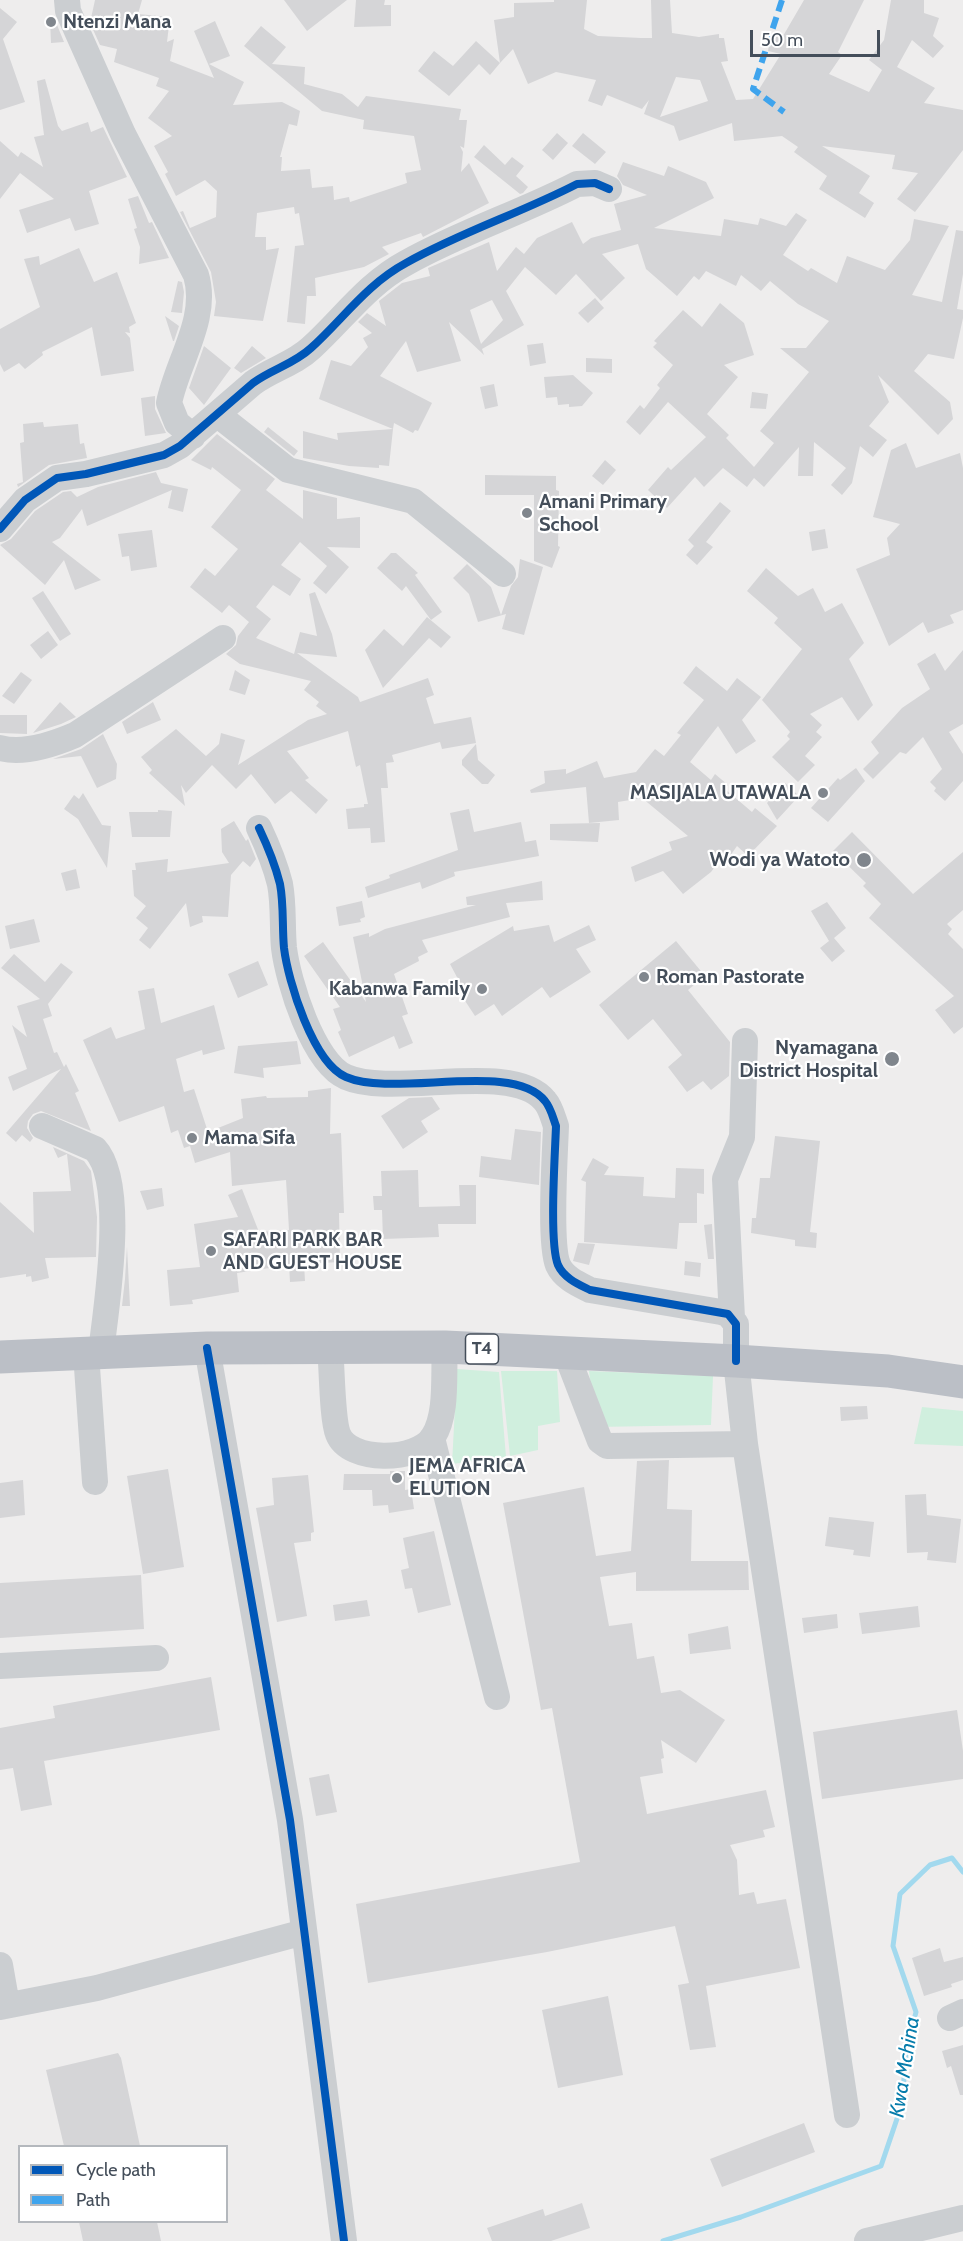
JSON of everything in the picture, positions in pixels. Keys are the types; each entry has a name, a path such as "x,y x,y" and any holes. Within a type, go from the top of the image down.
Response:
{"highway":[{"name":"T4","path":"0,1357 207,1348 445,1347 736,1360 888,1371 963,1382"}],"street":[{"path":"67,0 68,11 110,105 196,275 200,288 200,303 195,324 169,403 177,423 193,436"},
{"path":"0,529 25,500 57,478 86,474 164,455 193,436 265,374 295,362 311,349 375,283 406,262 577,184 595,183 609,189"},
{"path":"218,415 288,470 413,501 503,574"},
{"path":"0,748 19,750 56,743 75,735 223,638"},
{"path":"259,828 272,855 280,886 284,948 293,983 315,1041 333,1069 344,1076 375,1083 500,1082 521,1085 536,1092 545,1100 556,1126 555,1240 559,1265 566,1275 574,1283 590,1290 721,1312 732,1318 736,1324 736,1360 745,1444 847,2115"},
{"path":"732,1318 725,1179 742,1137 745,1041"},
{"path":"42,1126 95,1149 101,1155 108,1180 114,1253 93,1353 95,1482"},
{"path":"330,1347 338,1433 348,1449 362,1454 416,1452 432,1438 440,1419 445,1347"},
{"path":"207,1348 290,1820 344,2241"},
{"path":"566,1353 600,1441 607,1446 745,1444"},
{"path":"432,1438 496,1697"},
{"path":"0,1666 156,1658"},
{"path":"0,1965 4,2006 97,1988 304,1932"},
{"path":"867,2241 963,2218"}],"green space":[{"path":"457,1369 499,1372 506,1457 452,1464"},
{"path":"501,1371 557,1371 560,1422 538,1426 538,1450 510,1456"},
{"path":"589,1371 713,1376 711,1425 596,1427"},
{"path":"922,1407 963,1411 963,1446 914,1444"}],"building":[{"path":"95,0 142,0 138,14 170,17 167,42 174,39 170,61 214,78 194,31 215,21 230,56 209,64 244,82 233,105 282,102 300,111 297,126 289,124 280,157 282,157 281,171 310,169 312,188 333,186 334,200 349,197 350,202 407,183 405,173 421,170 414,136 363,129 364,120 322,111 244,46 261,26 286,47 272,64 305,67 304,84 342,94 358,107 366,96 461,109 459,120 467,120 464,148 460,146 463,152 461,172 469,163 489,203 423,237 421,233 382,247 389,254 364,267 315,278 316,296 307,296 305,324 287,322 295,246 304,245 299,213 295,214 294,207 257,213 255,237 266,237 266,250 279,248 263,321 214,316 216,302 211,272 180,212 183,211 190,228 216,217 217,191 205,180 176,196 165,174 168,172 154,146 172,136 148,118 169,91 156,86 159,78 114,62 117,49 100,45 90,23"},
{"path":"284,0 347,0 307,31"},
{"path":"356,0 385,0 384,5 391,5 391,26 354,27"},
{"path":"554,0 587,0 584,29 598,36 652,38 651,0 670,0 672,33 699,37 719,34 719,38 724,38 728,61 721,62 736,100 753,99 781,54 768,51 771,34 783,36 804,0 864,0 838,52 842,55 829,74 869,92 882,70 869,60 884,40 891,0 924,0 924,13 939,18 933,36 944,46 933,58 912,40 897,67 935,88 924,103 963,110 963,150 915,212 897,199 918,173 892,169 895,155 822,146 870,176 859,193 874,203 865,218 819,189 827,176 794,152 798,147 782,136 734,141 732,123 679,141 674,126 644,114 649,100 642,109 607,95 602,106 588,101 596,80 556,72 528,84 513,49 500,63 494,20 514,17 514,3 554,2","holes":["676,77 700,80 708,101 660,117"]},
{"path":"0,8 17,22 3,39 25,102 0,110"},
{"path":"50,20 55,20 64,42 51,43"},
{"path":"476,41 500,63 490,75 479,64 449,96 418,71 434,51 453,66"},
{"path":"45,79 58,126 62,131 88,122 91,132 103,127 127,177 89,191 99,224 75,231 70,218 27,233 19,210 54,199 20,173 0,199 0,141 18,157 21,152 43,167 34,137 44,135 37,81"},
{"path":"557,133 568,143 553,160 542,150"},
{"path":"583,133 606,152 595,164 572,146"},
{"path":"484,145 505,165 512,157 524,166 516,176 528,187 523,193 520,194 474,157"},
{"path":"623,162 664,176 668,166 706,182 714,198 654,228 721,236 724,219 758,225 760,218 786,226 796,213 807,220 783,255 808,271 811,268 837,283 847,256 885,270 910,240 914,219 949,226 912,295 942,302 956,230 963,231 963,274 957,309 963,310 963,318 954,359 928,354 914,371 950,402 953,419 938,435 878,375 889,402 869,426 887,440 873,457 860,446 852,483 842,495 831,485 846,468 814,442 813,476 798,476 799,447 764,487 754,478 747,487 723,468 704,487 695,477 667,508 648,490 668,467 671,470 706,437 668,402 640,435 626,422 640,405 644,409 660,388 657,385 673,365 653,347 657,343 654,341 683,310 702,327 720,303 744,323 754,355 724,365 738,377 707,414 729,435 726,438 754,467 774,443 760,431 809,372 780,348 806,348 829,321 798,304 770,281 761,291 741,275 736,286 706,271 699,280 694,276 677,296 646,269 638,244 602,254 625,278 601,301 576,274 556,295 525,267 506,291 524,325 482,349 484,355 449,322 461,361 417,372 406,341 380,376 432,403 418,431 415,430 413,433 394,423 393,429 319,399 331,360 351,366 368,347 363,338 372,333 358,322 367,313 386,326 379,301 402,283 430,276 428,268 489,242 497,271 516,247 524,254 537,238 572,222 583,244 591,238 621,230 614,204 647,195 623,185 617,176","holes":["492,300 503,320 481,344 470,310"]},
{"path":"138,196 149,223 152,222 169,258 139,264 140,247 134,229 137,228 128,199"},
{"path":"79,248 94,282 117,272 136,323 129,327 130,333 125,332 130,338 134,371 101,376 92,327 42,352 43,355 25,369 19,363 4,372 0,364 0,329 40,307 24,259 39,256 40,265"},
{"path":"178,281 182,282 184,292 182,313 171,312"},
{"path":"595,298 604,308 588,323 578,313"},
{"path":"165,316 179,326 174,341 173,341"},
{"path":"543,343 546,363 530,366 527,345"},
{"path":"204,346 231,368 204,405 189,388"},
{"path":"252,346 266,358 241,373 234,368"},
{"path":"586,358 612,359 612,373 586,372"},
{"path":"573,375 593,393 582,406 558,405 557,397 546,398 544,377"},
{"path":"494,384 498,406 485,409 480,387"},
{"path":"752,392 768,394 766,409 750,408"},
{"path":"155,396 155,409 166,433 145,436 141,398"},
{"path":"43,422 44,427 78,424 80,444 84,443 87,458 49,465 18,487 17,484 23,482 20,443 24,442 23,424"},
{"path":"268,427 298,451 294,456 264,432"},
{"path":"393,429 389,466 379,465 379,468 349,466 303,458 303,431 338,440 337,433"},
{"path":"217,434 275,479 266,490 303,519 303,490 337,498 337,519 360,517 360,548 327,547 349,567 326,594 313,583 327,566 300,542 281,565 301,579 290,596 273,585 256,607 271,619 256,638 294,654 300,632 317,636 309,594 315,592 332,634 337,657 297,653 358,697 360,702 428,678 434,695 426,698 434,724 471,717 476,743 442,749 440,742 392,755 394,762 386,763 388,788 381,788 385,842 371,843 370,828 348,829 346,809 364,807 364,804 368,804 360,765 356,767 348,731 287,751 309,778 305,780 328,800 316,814 291,791 275,804 251,774 236,789 212,765 186,793 181,785 185,806 149,773 152,770 141,757 176,729 206,756 219,744 221,733 245,740 238,765 308,720 327,714 316,706 319,702 304,690 311,681 240,664 226,654 236,645 238,636 249,622 229,605 222,613 190,587 205,568 215,576 238,549 211,527 241,490 212,467 211,470 191,460"},
{"path":"906,443 916,468 960,453 963,468 963,610 950,615 954,623 928,633 923,622 889,646 856,569 890,555 887,538 900,524 873,517 891,450"},
{"path":"605,460 616,470 603,485 592,476"},
{"path":"156,472 161,483 188,489 183,512 168,508 172,490 87,526 82,509 60,538 52,542 101,580 75,590 64,560 45,585 0,545 11,539 35,511 63,492 71,491 77,497 98,487"},
{"path":"485,475 556,476 556,490 559,491 558,546 560,547 552,568 534,561 534,495 485,495"},
{"path":"720,502 731,511 706,542 713,547 697,565 686,555 694,546 688,540"},
{"path":"825,529 828,548 812,551 809,532"},
{"path":"152,530 157,567 131,571 129,556 122,557 118,534"},
{"path":"391,553 396,553 418,573 415,575 442,612 431,620 406,586 402,591 377,568"},
{"path":"520,559 543,567 524,635 502,629 506,614 478,622 469,594 453,578 467,564 491,587 501,615 511,586 518,577"},
{"path":"766,568 798,596 813,588 825,612 842,603 864,643 849,659 873,705 858,721 842,697 810,714 822,725 816,732 822,737 805,756 815,765 798,782 772,757 790,739 787,736 790,732 762,700 802,649 774,623 778,618 747,591"},
{"path":"43,591 71,634 60,641 32,598"},
{"path":"427,617 451,637 441,648 429,638 383,688 365,650 384,629 403,646"},
{"path":"48,631 58,645 41,659 30,645"},
{"path":"963,650 963,724 949,732 963,754 963,781 945,801 934,791 936,788 930,782 942,769 923,737 906,754 900,752 873,779 863,769 879,753 871,742 902,708 930,689 917,664 935,653 945,671"},
{"path":"696,666 727,691 737,678 761,697 742,720 756,741 736,754 718,726 690,762 711,780 715,774 728,785 725,789 752,812 755,808 777,826 748,856 737,846 730,856 726,852 711,872 683,894 663,871 635,882 631,867 672,850 669,842 688,836 642,798 618,802 619,820 589,823 586,787 531,793 530,790 545,783 544,771 566,769 566,774 597,761 604,778 636,772 655,749 664,756 681,735 677,733 704,700 683,683"},
{"path":"235,670 250,680 245,695 229,690"},
{"path":"21,672 32,680 14,704 2,696"},
{"path":"60,702 76,717 33,733"},
{"path":"153,702 161,720 127,734 122,722"},
{"path":"0,715 27,715 27,734 0,733"},
{"path":"103,734 117,764 116,779 97,788 81,756 53,759 81,749"},
{"path":"476,744 478,760 495,775 488,784 482,784 462,765 462,760"},
{"path":"856,768 865,781 828,822 811,808 838,778 840,780"},
{"path":"785,783 799,796 777,820 767,803"},
{"path":"83,793 102,825 111,826 107,868 78,819 64,809 74,795 79,799"},
{"path":"469,809 474,832 521,822 525,842 536,840 539,856 454,872 455,876 422,889 420,882 368,898 365,887 390,878 389,875 458,850 450,813"},
{"path":"158,810 172,811 170,837 132,837 129,812 158,812"},
{"path":"234,821 246,841 248,839 256,859 250,867 243,861 231,875 228,917 202,916 203,922 190,927 186,903 150,949 139,940 148,928 136,918 146,906 134,896 132,870 136,870 135,863 168,859 167,872 229,863 222,852 221,829"},
{"path":"600,823 598,842 550,840 550,824"},
{"path":"852,832 913,894 963,852 963,910 947,924 952,929 948,934 963,949 963,1027 954,1034 935,1010 954,996 869,918 881,904 863,886 866,883 833,851"},
{"path":"76,869 80,888 66,891 61,873"},
{"path":"542,881 543,900 506,903 510,917 422,940 428,952 418,957 419,961 394,974 408,1014 402,1016 413,1043 399,1049 394,1036 349,1057 338,1032 341,1030 333,1009 340,1007 304,956 323,942 366,1002 353,937 369,933 369,937 385,929 476,905 467,905 466,897"},
{"path":"362,901 365,917 360,919 361,922 339,926 336,907"},
{"path":"827,902 846,928 834,938 845,951 832,962 820,948 829,941 811,911"},
{"path":"34,919 40,942 10,949 5,926"},
{"path":"549,925 554,942 589,925 596,940 576,949 591,972 550,998 542,987 502,1016 494,1004 475,1016 454,984 459,981 450,964 513,926 514,931"},
{"path":"676,941 705,976 688,990 730,1042 729,1076 711,1090 703,1081 687,1092 668,1067 682,1055 653,1019 628,1040 599,1005"},
{"path":"14,954 45,982 61,963 73,972 48,1004 52,1016 43,1019 54,1053 57,1052 64,1067 66,1064 79,1091 75,1093 91,1131 41,1111 33,1114 28,1121 27,1128 33,1138 30,1142 22,1135 16,1142 6,1133 61,1069 13,1091 8,1077 27,1069 12,1025 27,1037 17,1006 40,999 1,968"},
{"path":"258,961 268,985 238,998 228,974"},
{"path":"154,988 161,1023 214,1005 225,1049 203,1055 202,1050 176,1059 184,1092 194,1089 208,1132 243,1118 241,1099 266,1096 267,1098 308,1097 308,1091 331,1088 330,1134 341,1133 344,1213 339,1213 340,1262 304,1264 305,1281 290,1282 289,1265 237,1273 239,1292 192,1300 193,1304 170,1306 167,1270 200,1267 194,1224 238,1217 228,1195 242,1189 259,1232 289,1230 286,1180 232,1186 230,1152 195,1163 190,1146 184,1148 178,1130 171,1133 164,1106 119,1122 83,1040 111,1027 116,1039 145,1029 138,991"},
{"path":"297,1041 301,1064 263,1068 264,1078 234,1073 238,1046"},
{"path":"432,1097 440,1109 421,1121 428,1132 403,1149 381,1116 409,1098"},
{"path":"515,1129 541,1132 539,1185 479,1177 481,1156 511,1160"},
{"path":"775,1136 820,1141 810,1232 817,1233 816,1248 795,1246 795,1240 751,1233 752,1218 756,1218 760,1178 770,1178"},
{"path":"53,1147 84,1161 91,1171 97,1217 96,1257 45,1258 49,1278 32,1282 31,1276 26,1277 26,1274 0,1278 0,1202 34,1233 33,1192 71,1191 67,1154 58,1158"},
{"path":"593,1158 609,1167 604,1175 644,1177 643,1196 675,1198 676,1168 704,1169 704,1194 697,1193 697,1223 679,1223 677,1249 584,1242 586,1182 581,1180"},
{"path":"418,1170 419,1207 460,1206 459,1185 476,1185 476,1224 438,1224 439,1237 383,1239 382,1210 374,1210 373,1196 382,1196 381,1171"},
{"path":"162,1188 164,1206 147,1210 140,1191"},
{"path":"712,1224 714,1259 708,1259 704,1225"},
{"path":"578,1243 595,1244 589,1265 573,1261"},
{"path":"127,1247 130,1306 122,1306 125,1279"},
{"path":"685,1261 701,1263 700,1277 684,1275"},
{"path":"867,1406 868,1419 841,1421 840,1407"},
{"path":"669,1460 667,1509 692,1510 691,1561 748,1561 749,1590 636,1591 636,1572 600,1577 609,1626 632,1623 637,1659 654,1656 661,1693 680,1690 725,1720 696,1763 661,1740 664,1758 661,1759 663,1773 640,1777 647,1814 766,1790 775,1827 763,1830 765,1837 730,1845 737,1860 739,1895 754,1892 757,1904 786,1899 800,1968 706,1986 716,2047 690,2050 678,1985 689,1983 675,1926 547,1952 368,1983 356,1904 580,1862 552,1708 541,1710 503,1503 584,1487 596,1556 631,1551 637,1461"},
{"path":"168,1469 184,1567 143,1574 127,1476"},
{"path":"390,1471 405,1471 405,1490 411,1489 414,1509 389,1513 388,1505 373,1506 372,1490 343,1490 344,1474 390,1474"},
{"path":"308,1475 314,1532 311,1533 311,1541 294,1543 307,1616 277,1622 256,1508 274,1505 272,1478"},
{"path":"23,1480 25,1515 0,1518 0,1483"},
{"path":"926,1494 927,1515 961,1519 956,1563 927,1560 928,1552 907,1553 905,1495"},
{"path":"829,1517 874,1522 870,1557 853,1555 854,1550 825,1546"},
{"path":"434,1531 451,1605 418,1613 412,1588 405,1589 401,1570 409,1568 403,1538"},
{"path":"141,1575 144,1629 0,1638 0,1583"},
{"path":"367,1600 370,1616 335,1621 333,1605"},
{"path":"918,1606 920,1627 862,1634 859,1613"},
{"path":"837,1614 838,1628 804,1633 802,1618"},
{"path":"728,1626 731,1649 690,1654 688,1634"},
{"path":"211,1677 220,1730 44,1761 52,1805 21,1811 13,1768 0,1770 0,1728 55,1718 53,1706"},
{"path":"957,1710 963,1751 963,1779 822,1799 813,1732"},
{"path":"329,1774 337,1812 316,1816 309,1778"},
{"path":"940,1948 944,1962 963,1957 963,1980 951,1984 952,1987 924,1996 912,1958"},
{"path":"608,1996 623,2075 558,2088 542,2010"},
{"path":"963,2045 963,2095 960,2095 951,2066 947,2068 942,2051"},
{"path":"118,2053 140,2145 64,2145 46,2070"},
{"path":"804,2123 815,2152 722,2187 710,2159"},
{"path":"582,2203 590,2228 551,2241 492,2241 487,2228 543,2209 545,2216"},
{"path":"79,2223 157,2223 161,2241 83,2241"}],"waterway":[{"name":"Kwa Mchina","path":"663,2241 741,2217 881,2166 902,2104 906,2052 916,2012 893,1946 900,1894 930,1865 952,1858 963,1872"}],"marked path":[{"path":"782,0 753,89 784,112"}],"cycle path":[{"path":"0,529 25,500 57,478 86,474 164,455 180,446 253,383 304,354 367,291 406,263 577,184 595,183 609,189"},
{"path":"259,828 280,884 286,962 297,1000 313,1039 334,1069 346,1077 367,1082 393,1084 481,1081 507,1083 529,1089 545,1101 556,1126 554,1238 558,1265 564,1274 590,1290 728,1314 736,1324 736,1361"},
{"path":"207,1348 290,1820 344,2241"}],"place":[{"name":"Ntenzi Mana","path":"51,22"},
{"name":"Amani Primary School","path":"527,513"},
{"name":"MASIJALA UTAWALA","path":"823,793"},
{"name":"Wodi ya Watoto","path":"864,860"},
{"name":"Roman Pastorate","path":"644,977"},
{"name":"Kabanwa Family","path":"482,989"},
{"name":"Nyamagana District Hospital","path":"892,1059"},
{"name":"Mama Sifa","path":"192,1138"},
{"name":"SAFARI PARK BAR AND GUEST HOUSE","path":"211,1251"},
{"name":"JEMA AFRICA ELUTION","path":"397,1478"}]}
